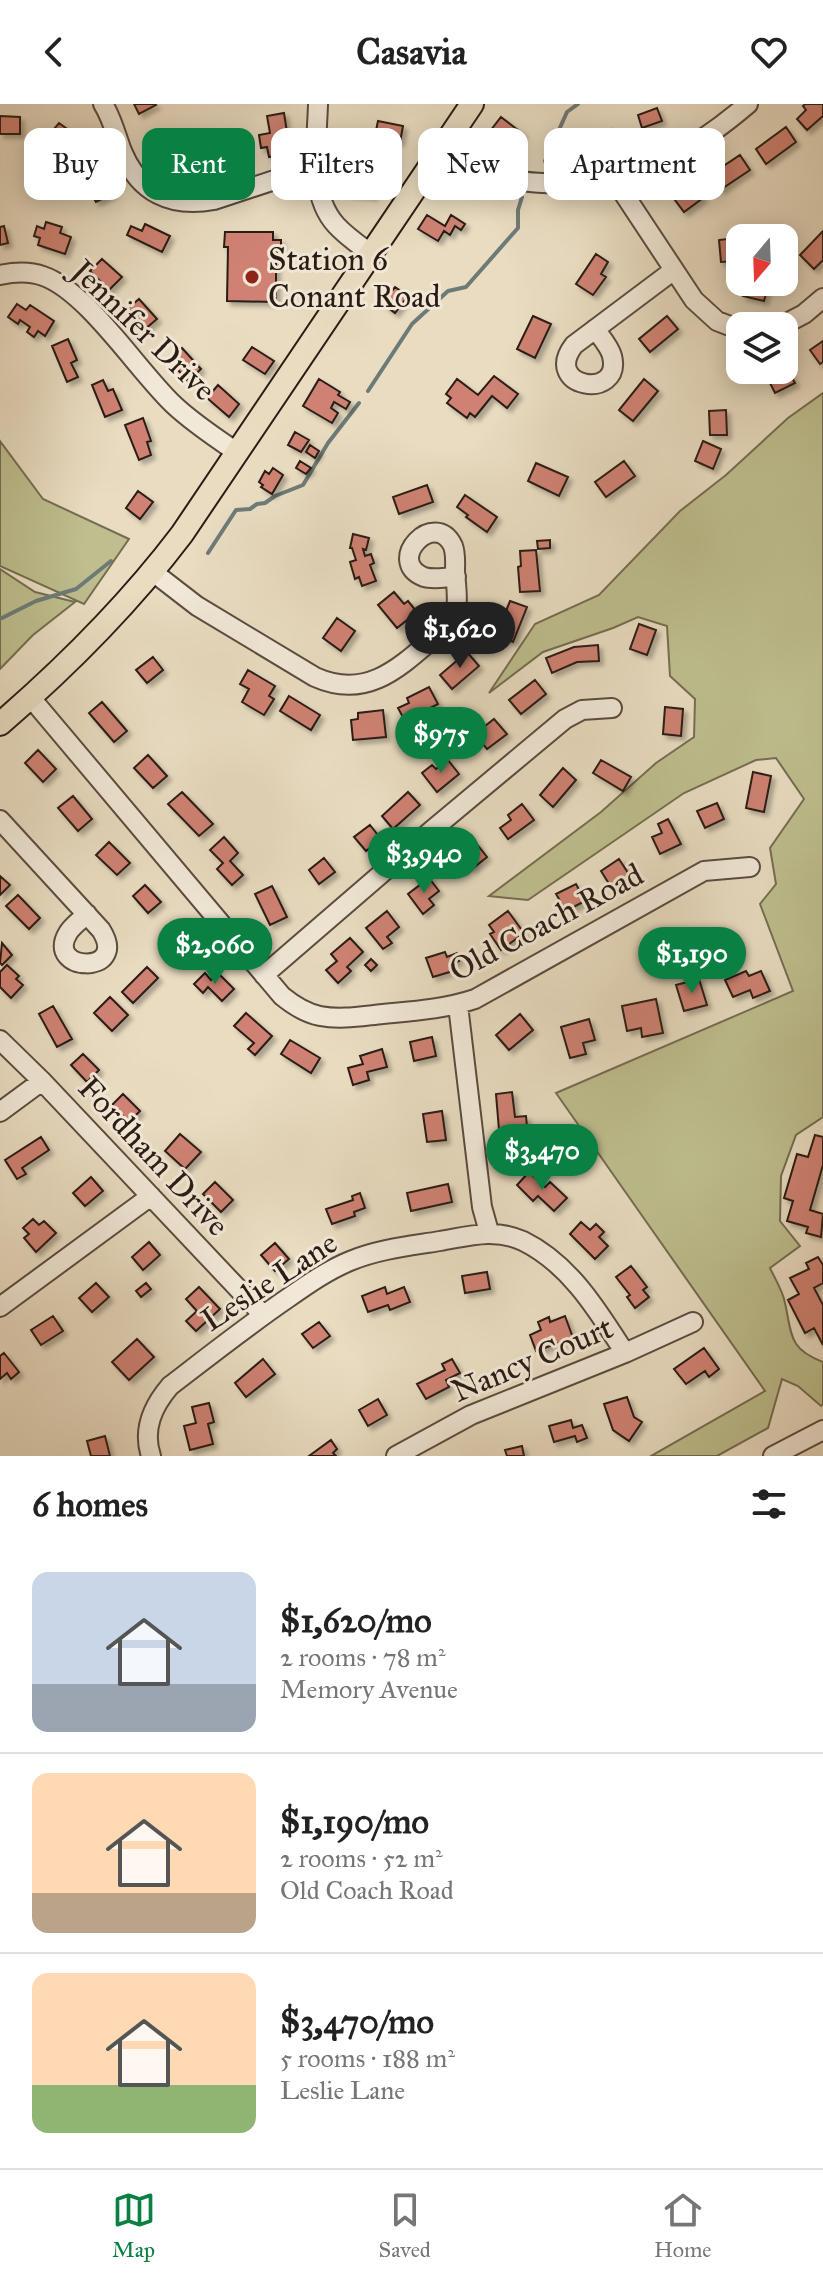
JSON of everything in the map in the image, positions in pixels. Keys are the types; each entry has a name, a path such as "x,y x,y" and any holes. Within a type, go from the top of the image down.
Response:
{"main road":[{"path":"455,128 472,104"},
{"path":"0,724 55,676 153,572 238,453 418,182"}],"street":[{"path":"103,104 128,164 144,185 166,199 189,203 214,200 271,181"},
{"path":"318,104 318,128"},
{"path":"717,128 748,104"},
{"path":"321,200 327,213 346,235 370,253"},
{"path":"628,200 694,300 717,321 726,325"},
{"path":"595,329 674,270"},
{"name":"Jennifer Drive","path":"0,275 31,273 60,284 99,321 176,407 238,453"},
{"path":"798,317 823,298"},
{"path":"153,572 197,606 315,677 354,687 391,672 452,622 457,609 456,577"},
{"name":"Old Coach Road","path":"31,698 282,996 308,1013 322,1017 364,1016 458,1005 475,999 704,871 750,867"},
{"path":"264,975 565,719 582,710 612,708"},
{"path":"0,820 87,914"},
{"path":"458,1005 482,1207 489,1232"},
{"name":"Fordham Drive","path":"0,1040 263,1315"},
{"path":"0,1112 42,1081"},
{"path":"0,1307 151,1196"},
{"name":"Leslie Lane","path":"151,1456 147,1433 150,1418 170,1386 327,1271 379,1251 489,1232 527,1243 552,1260 578,1284 625,1353"},
{"name":"Nancy Court","path":"396,1456 471,1415 693,1322"},
{"path":"773,1456 823,1430"}],"green space":[{"path":"823,393 823,1117 796,1135 781,1176 780,1221 800,1246 770,1268 783,1294 797,1346 823,1362 823,1404 821,1406 798,1386 782,1379 768,1428 717,1456 651,1456 765,1391 556,1093 793,991 760,904 776,884 770,848 804,799 776,758 756,760 684,793 528,900 489,896 601,812 656,763 694,737 695,699 670,676 667,626 638,617 543,652 489,693 535,624 599,595 680,511 726,475 788,418"},
{"path":"0,441 43,499 129,539 84,604 0,566"},
{"path":"0,569 35,592 75,602 33,635 0,669"}],"building":[{"path":"134,104 155,104 156,105 139,114"},
{"path":"805,104 823,104 823,116 807,130 797,119 806,110"},
{"path":"657,108 662,121 642,128 638,115"},
{"path":"284,113 286,128 271,128 269,157 267,147 261,148 259,135 270,133 267,116"},
{"path":"0,116 20,117 20,134 0,134"},
{"path":"501,117 515,128 492,128"},
{"path":"378,121 403,126 402,131 402,128 377,128"},
{"path":"786,127 796,142 766,164 756,149"},
{"path":"740,155 750,170 725,187 725,165"},
{"path":"675,200 700,200 684,212"},
{"path":"427,215 445,226 451,215 465,224 461,230 455,226 450,235 444,231 438,241 418,229"},
{"path":"46,222 62,227 60,233 71,237 65,254 38,245 40,238 34,236 37,226 44,229"},
{"path":"145,224 170,236 162,252 127,235 131,226 142,231"},
{"path":"4,226 8,243 0,245 0,227"},
{"path":"823,231 823,260 814,269 800,255"},
{"name":"Station 6 Conant Road","path":"225,232 273,232 273,240 281,240 281,252 276,252 276,302 227,301 228,247 224,247"},
{"path":"726,239 726,262 721,262 719,240"},
{"path":"596,254 608,262 601,274 606,277 593,295 576,284"},
{"path":"102,259 122,277 109,290 90,271"},
{"path":"395,287 408,296 395,313 382,303"},
{"path":"743,296 765,296 764,301"},
{"path":"139,299 157,319 144,330 126,310"},
{"path":"17,304 26,310 30,305 54,321 45,336 38,331 34,337 27,332 30,327 8,317"},
{"path":"533,316 551,324 535,358 517,349"},
{"path":"667,316 678,329 650,352 639,339"},
{"path":"68,339 77,360 71,363 78,377 67,382 52,346"},
{"path":"823,341 823,362 820,364 810,350"},
{"path":"252,347 274,361 265,374 243,360"},
{"path":"182,348 201,369 188,381 169,360"},
{"path":"494,376 518,394 507,408 492,396 475,417 470,413 467,418 447,403 451,398 446,394 457,379 478,395"},
{"path":"319,379 350,402 346,409 334,402 331,408 338,413 332,423 303,406"},
{"path":"644,379 658,391 633,421 619,410"},
{"path":"103,380 108,391 113,389 122,410 105,417 92,385"},
{"path":"770,384 793,384 775,393"},
{"path":"218,385 239,404 229,417 207,398"},
{"path":"726,410 727,435 710,435 709,411"},
{"path":"143,418 151,441 147,442 151,455 139,460 125,425"},
{"path":"295,432 309,440 301,452 288,445"},
{"path":"703,441 721,449 713,469 695,461"},
{"path":"310,445 319,451 315,458 306,452"},
{"path":"300,461 311,468 306,474 296,468"},
{"path":"624,461 635,476 606,497 595,482"},
{"path":"536,463 568,477 559,496 528,481"},
{"path":"273,468 283,475 272,494 259,482 265,471 269,474"},
{"path":"427,485 433,502 399,514 393,497"},
{"path":"138,491 153,502 140,519 126,508"},
{"path":"465,495 497,517 487,532 457,507"},
{"path":"353,534 369,538 366,550 363,549 365,556 371,554 374,563 370,565 376,581 362,586 359,577 355,579 350,562 356,560 350,548"},
{"path":"550,540 550,548 538,549 537,541"},
{"path":"536,550 540,591 520,592 520,551"},
{"path":"394,592 404,604 408,601 417,612 397,628 378,605"},
{"path":"510,601 527,607 513,642 499,636"},
{"path":"337,618 355,631 341,651 323,638"},
{"path":"639,624 656,630 647,655 630,649"},
{"path":"598,645 599,661 577,662 552,673 546,658 574,647"},
{"path":"467,652 479,666 452,689 440,675"},
{"path":"153,657 163,670 147,683 136,670"},
{"path":"248,670 275,686 269,696 274,699 264,715 242,702 249,689 240,684"},
{"path":"535,680 546,694 521,714 509,700"},
{"path":"429,687 438,704 405,721 398,708 409,703 407,698"},
{"path":"289,696 320,715 311,730 280,711"},
{"path":"102,702 127,731 114,742 89,713"},
{"path":"665,707 683,709 681,736 663,734"},
{"path":"383,710 386,737 353,740 351,720 358,719 358,713"},
{"path":"494,719 507,734 487,749 475,734"},
{"path":"38,750 56,769 43,782 25,763"},
{"path":"148,755 167,776 153,788 134,768"},
{"path":"448,760 459,774 437,792 422,773 432,765 436,769"},
{"path":"601,760 631,777 623,791 593,773"},
{"path":"563,768 576,780 553,807 540,795"},
{"path":"753,772 771,776 764,812 746,808"},
{"path":"182,792 213,824 199,836 168,804"},
{"path":"408,792 420,805 393,829 382,816"},
{"path":"73,796 92,819 78,831 58,808"},
{"path":"717,803 724,819 705,828 697,811"},
{"path":"522,804 534,820 508,839 500,828 511,820 508,815"},
{"path":"668,819 681,844 660,854 652,837 662,833 658,824"},
{"path":"370,825 381,839 366,851 354,837"},
{"path":"224,837 238,853 230,861 243,875 232,885 217,869 223,863 210,850"},
{"path":"109,842 130,863 117,875 96,855"},
{"path":"476,843 487,857 472,869 469,865 461,870 456,864 464,857 462,854"},
{"path":"324,858 335,872 319,884 309,870"},
{"path":"619,859 630,876 611,887 601,871"},
{"path":"0,876 10,885 0,895"},
{"path":"429,878 439,891 429,899 434,905 423,914 408,894"},
{"path":"576,884 585,901 566,911 556,894"},
{"path":"145,885 161,902 148,913 133,896"},
{"path":"272,886 287,917 270,925 255,894"},
{"path":"18,895 40,918 29,929 6,906"},
{"path":"387,911 399,927 387,937 392,943 383,949 366,928"},
{"path":"508,911 524,933 501,950 490,934 494,932 489,925"},
{"path":"184,925 196,941 181,951 169,935"},
{"path":"350,938 363,952 347,967 351,971 338,983 326,970 337,961 331,954"},
{"path":"2,943 12,955 2,965 0,963"},
{"path":"445,952 447,957 457,953 459,961 450,964 453,971 433,977 426,958"},
{"path":"371,959 377,965 371,971 365,965"},
{"path":"7,965 19,976 16,979 23,985 11,998 0,987 0,972"},
{"path":"147,967 158,978 133,1003 122,992"},
{"path":"746,971 749,976 761,971 770,991 753,998 750,990 733,997 725,980"},
{"path":"205,973 211,980 218,973 234,989 222,1001 208,987 203,993 194,984"},
{"path":"699,979 707,1005 684,1011 676,985"},
{"path":"110,997 128,1015 112,1031 94,1013"},
{"path":"656,999 663,1033 642,1037 641,1028 627,1031 622,1006"},
{"path":"53,1006 72,1039 57,1047 39,1014"},
{"path":"246,1013 272,1036 255,1055 248,1049 254,1043 234,1026"},
{"path":"520,1014 533,1030 509,1050 496,1035"},
{"path":"589,1019 595,1040 583,1043 586,1054 570,1058 561,1027"},
{"path":"432,1037 436,1056 414,1061 410,1042"},
{"path":"290,1040 320,1058 311,1073 281,1054"},
{"path":"382,1049 387,1067 367,1072 369,1080 353,1085 348,1068 363,1064 360,1056"},
{"path":"83,1054 99,1070 87,1082 71,1065"},
{"path":"512,1092 515,1117 526,1116 527,1127 499,1130 496,1094"},
{"path":"123,1094 140,1111 129,1122 112,1105"},
{"path":"442,1111 446,1140 427,1142 423,1114"},
{"path":"180,1134 201,1152 185,1169 165,1151"},
{"path":"815,1135 823,1137 823,1165 810,1210 823,1214 821,1237 806,1233 808,1227 787,1221 793,1201 784,1198 797,1154 808,1157"},
{"path":"41,1137 49,1150 22,1168 26,1174 17,1179 5,1160"},
{"path":"529,1172 545,1187 550,1182 567,1198 554,1211 538,1196 533,1201 517,1185"},
{"path":"91,1177 103,1191 85,1206 73,1193"},
{"path":"215,1182 233,1200 221,1212 203,1194"},
{"path":"448,1184 452,1202 411,1211 407,1193"},
{"path":"360,1193 365,1208 354,1212 355,1216 332,1224 326,1209 353,1200 352,1196"},
{"path":"33,1219 39,1225 44,1221 56,1233 36,1252 24,1238 29,1234 23,1228"},
{"path":"581,1222 590,1230 596,1224 604,1232 599,1237 608,1246 595,1259 570,1234"},
{"path":"149,1242 160,1255 143,1270 132,1257"},
{"path":"275,1243 289,1259 275,1271 261,1255"},
{"path":"818,1257 823,1265 823,1283 814,1288 823,1305 823,1345 814,1328 805,1333 788,1300 799,1294 790,1278 809,1269 806,1263"},
{"path":"631,1266 647,1287 643,1290 649,1297 635,1308 627,1297 630,1295 616,1277"},
{"path":"487,1272 490,1289 465,1293 462,1276"},
{"path":"96,1283 109,1297 92,1312 79,1298"},
{"path":"146,1283 151,1289 141,1297 136,1291"},
{"path":"199,1287 220,1309 196,1331 186,1321 197,1311 186,1299"},
{"path":"385,1287 387,1294 404,1287 410,1302 390,1310 388,1305 368,1312 362,1296"},
{"path":"53,1316 63,1331 41,1345 31,1330"},
{"path":"565,1316 573,1338 536,1351 530,1335 541,1330 538,1322 549,1317 550,1322"},
{"path":"319,1322 330,1336 313,1348 302,1334"},
{"path":"137,1339 154,1357 129,1380 112,1362"},
{"path":"704,1348 719,1369 709,1377 705,1371 686,1384 674,1369"},
{"path":"4,1353 19,1372 11,1379 7,1373 0,1379 0,1356"},
{"path":"263,1359 275,1374 246,1397 235,1383"},
{"path":"452,1359 460,1373 446,1380 449,1387 426,1399 417,1384 445,1370 442,1364"},
{"path":"627,1397 634,1417 642,1422 629,1441 613,1430 604,1404"},
{"path":"378,1399 387,1415 368,1426 359,1410"},
{"path":"209,1403 214,1422 208,1424 213,1444 190,1450 184,1426 196,1423 192,1407"},
{"path":"571,1420 573,1428 582,1425 587,1438 577,1442 575,1436 554,1442 549,1426"},
{"path":"105,1436 110,1456 91,1456 87,1441"},
{"path":"331,1440 337,1449 333,1453 336,1456 309,1456"},
{"path":"522,1446 524,1456 507,1456 505,1450"}],"waterway":[{"path":"560,128 567,112 578,104"},
{"path":"368,391 412,324 448,291 466,287 518,228 521,200"},
{"path":"208,553 236,510 250,509 303,485 328,443 359,403"},
{"path":"0,619 36,601 76,589 111,561"}],"place":[{"name":"Station 6 Conant Road","path":"252,277"}]}
